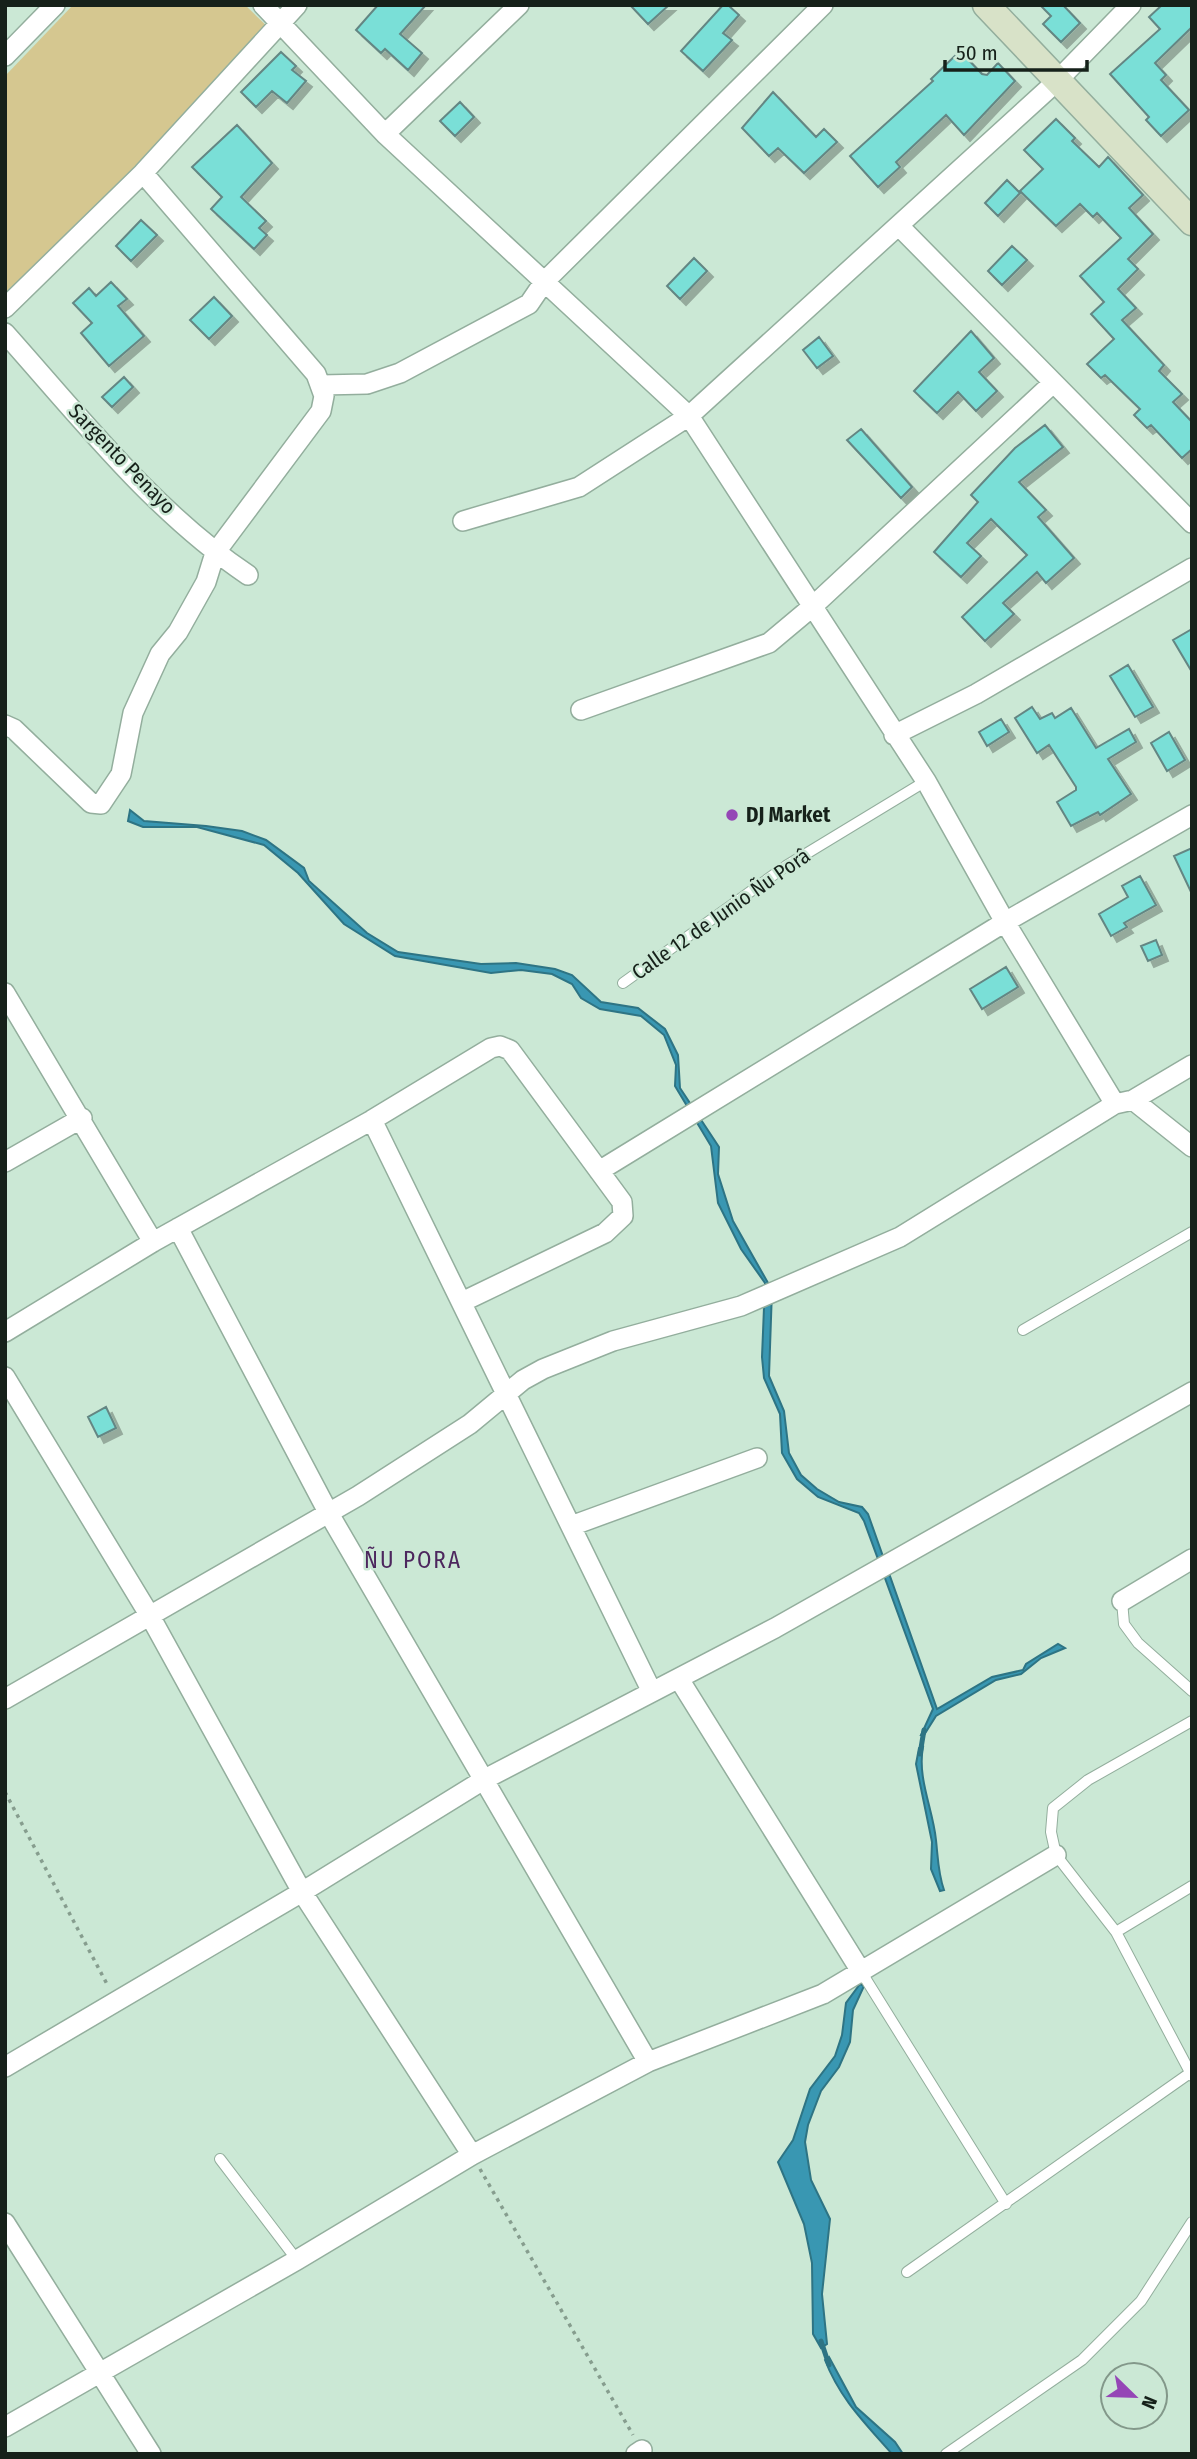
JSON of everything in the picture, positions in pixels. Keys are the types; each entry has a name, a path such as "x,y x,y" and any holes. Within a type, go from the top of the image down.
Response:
{"street":[{"path":"5,56 55,5"},
{"path":"263,5 385,134 690,416 926,781 1005,922 1124,1102 1192,1147"},
{"path":"5,308 143,173 283,24 297,5"},
{"path":"385,134 519,5"},
{"path":"321,385 367,384 400,373 529,304 544,282 823,5"},
{"path":"986,5 1056,82 1192,222"},
{"path":"463,521 579,486 690,416 1056,82 1131,5"},
{"path":"5,725 14,729 91,803 101,804 121,774 133,713 160,654 178,632 206,582 215,553 277,474 298,439 321,411 321,385 143,173"},
{"path":"900,226 1192,523"},
{"name":"Sargento Penayo","path":"5,332 114,456 215,553 248,575"},
{"path":"581,710 769,643 812,607 1053,383"},
{"path":"894,735 976,694 1192,568"},
{"path":"599,1171 1005,922 1192,815"},
{"path":"5,993 82,1118 153,1242"},
{"path":"5,1332 153,1242 372,1120 491,1048 500,1046 510,1050 622,1202 622,1216 615,1226 462,1302"},
{"path":"5,1699 358,1496 470,1424 506,1393 543,1368 613,1341 741,1306 900,1237 1124,1102 1192,1065"},
{"path":"5,1162 82,1118"},
{"path":"372,1120 651,1690"},
{"path":"178,1228 328,1512 648,2062"},
{"path":"5,1377 150,1616 302,1892 472,2155"},
{"path":"5,2067 302,1892 485,1779 651,1690 679,1679 1192,1392"},
{"path":"571,1526 757,1458"},
{"path":"1122,1601 1192,1559"},
{"path":"679,1679 862,1973"},
{"path":"5,2427 297,2260 472,2155 648,2062 822,1994 862,1973 1056,1855"},
{"path":"5,2223 151,2454"}],"lane":[{"name":"Calle 12 de Junio Ñu Porâ","path":"623,983 786,866 926,781"},
{"path":"1023,1330 1192,1232"},
{"path":"1122,1601 1124,1624 1138,1643 1192,1691"},
{"path":"908,2272 1191,2074 1116,1933 1056,1855 1051,1832 1053,1808 1088,1780 1192,1721"},
{"path":"1116,1933 1192,1886"},
{"path":"862,1973 1006,2204"},
{"path":"220,2159 297,2260"},
{"path":"946,2454 1082,2360 1141,2301 1192,2222"}],"path":[{"path":"5,1792 115,2000"},
{"path":"472,2155 639,2452"}],"shaded area":[{"path":"73,5 245,5 274,33 5,302 5,76"}],"water":[{"path":"130,810 144,821 242,831 266,840 304,868 309,881 367,933 398,952 481,964 516,963 555,969 572,975 601,1002 638,1008 665,1029 678,1055 680,1088 719,1147 718,1174 733,1221 772,1290 769,1376 784,1411 789,1453 801,1475 817,1489 839,1502 862,1507 868,1514 937,1709 992,1677 1023,1670 1026,1664 1058,1644 1065,1648 1041,1658 1021,1674 996,1680 936,1716 924,1735 921,1735 933,1709 864,1521 859,1513 818,1497 797,1479 782,1453 780,1414 764,1378 762,1357 765,1283 741,1249 718,1203 711,1146 675,1086 676,1065 664,1035 641,1016 600,1009 581,998 572,984 552,974 521,970 491,973 395,956 344,924 298,873 264,845 197,827 143,827 128,821"},
{"path":"923,1747 922,1770 944,1890 940,1891 931,1869 932,1842 916,1764 919,1748"},
{"path":"860,1984 864,1986 853,2010 850,2042 839,2067 821,2091 808,2125 805,2142 811,2180 830,2219 822,2294 827,2344 821,2348 813,2334 812,2263 804,2224 778,2162 793,2140 810,2089 835,2056 842,2035 846,2003"},
{"path":"829,2357 856,2407 895,2442 903,2454 892,2454 854,2410 831,2374 825,2360"}],"building":[{"path":"378,5 426,5 400,34 422,53 408,70 385,49 381,53 356,30"},
{"path":"630,5 669,5 648,24"},
{"path":"723,5 728,5 739,15 723,33 732,40 703,71 681,51"},
{"path":"1040,5 1063,5 1080,23 1061,42 1043,24 1051,16"},
{"path":"1162,5 1192,5 1192,27 1155,63 1166,75 1161,80 1189,110 1161,136 1146,120 1149,117 1110,74 1160,29 1149,17"},
{"path":"960,51 982,74 987,75 998,63 1015,81 964,135 946,115 896,162 900,167 878,187 850,156 933,81 931,79"},
{"path":"281,52 296,66 292,70 306,81 287,103 272,91 256,107 241,92"},
{"path":"773,92 816,137 824,129 837,142 804,173 778,148 769,156 742,128"},
{"path":"460,102 474,117 455,136 440,121"},
{"path":"1056,119 1075,138 1072,141 1099,167 1108,157 1143,195 1129,208 1153,234 1128,259 1138,269 1118,289 1136,308 1122,320 1164,365 1159,371 1182,394 1173,402 1192,422 1192,449 1182,458 1151,425 1147,428 1134,415 1140,409 1105,375 1101,378 1087,364 1114,339 1091,314 1104,302 1080,276 1121,238 1097,213 1093,217 1080,204 1056,226 1020,191 1043,169 1024,150"},
{"path":"237,125 272,163 241,197 266,221 259,228 267,235 254,249 211,209 222,197 192,167"},
{"path":"1007,180 1020,193 998,216 985,203"},
{"path":"141,220 157,235 131,261 116,246"},
{"path":"1012,246 1027,260 1002,285 988,271"},
{"path":"694,258 707,271 680,299 667,286"},
{"path":"111,282 127,299 118,306 144,336 109,366 81,333 92,323 73,303 89,288 96,296"},
{"path":"214,297 232,316 209,339 190,320"},
{"path":"971,331 994,358 979,372 997,391 976,411 958,392 937,413 914,391"},
{"path":"819,337 833,356 817,368 803,350"},
{"path":"124,377 133,387 112,407 102,397"},
{"path":"1045,425 1063,447 1019,482 1046,510 1038,517 1074,558 1046,583 1037,572 1003,603 1014,614 985,641 962,617 1027,555 991,519 967,543 981,556 961,577 934,552 978,502 971,495 1015,448"},
{"path":"861,429 912,487 901,498 847,440"},
{"path":"1192,629 1192,672 1173,640"},
{"path":"1128,665 1153,707 1135,717 1110,676"},
{"path":"1032,707 1040,719 1052,713 1055,718 1071,708 1096,748 1129,729 1136,742 1108,759 1131,794 1100,815 1098,812 1071,826 1057,802 1076,790 1076,787 1049,745 1037,753 1015,718"},
{"path":"1001,719 1009,732 987,746 979,732"},
{"path":"1169,732 1185,760 1167,771 1151,743"},
{"path":"1192,848 1192,894 1174,856"},
{"path":"1140,876 1156,905 1124,923 1127,927 1111,936 1099,914 1128,897 1122,886"},
{"path":"1156,940 1162,955 1148,961 1141,946"},
{"path":"1006,967 1018,987 982,1009 970,989"},
{"path":"106,1407 116,1428 98,1437 88,1417"}],"waterway":[{"path":"920,1754 924,1730"},
{"path":"821,2341 829,2365"}],"place":[{"name":"DJ Market","path":"732,815"}],"district":[{"name":"ÑU PORA","path":"413,1560"}]}
